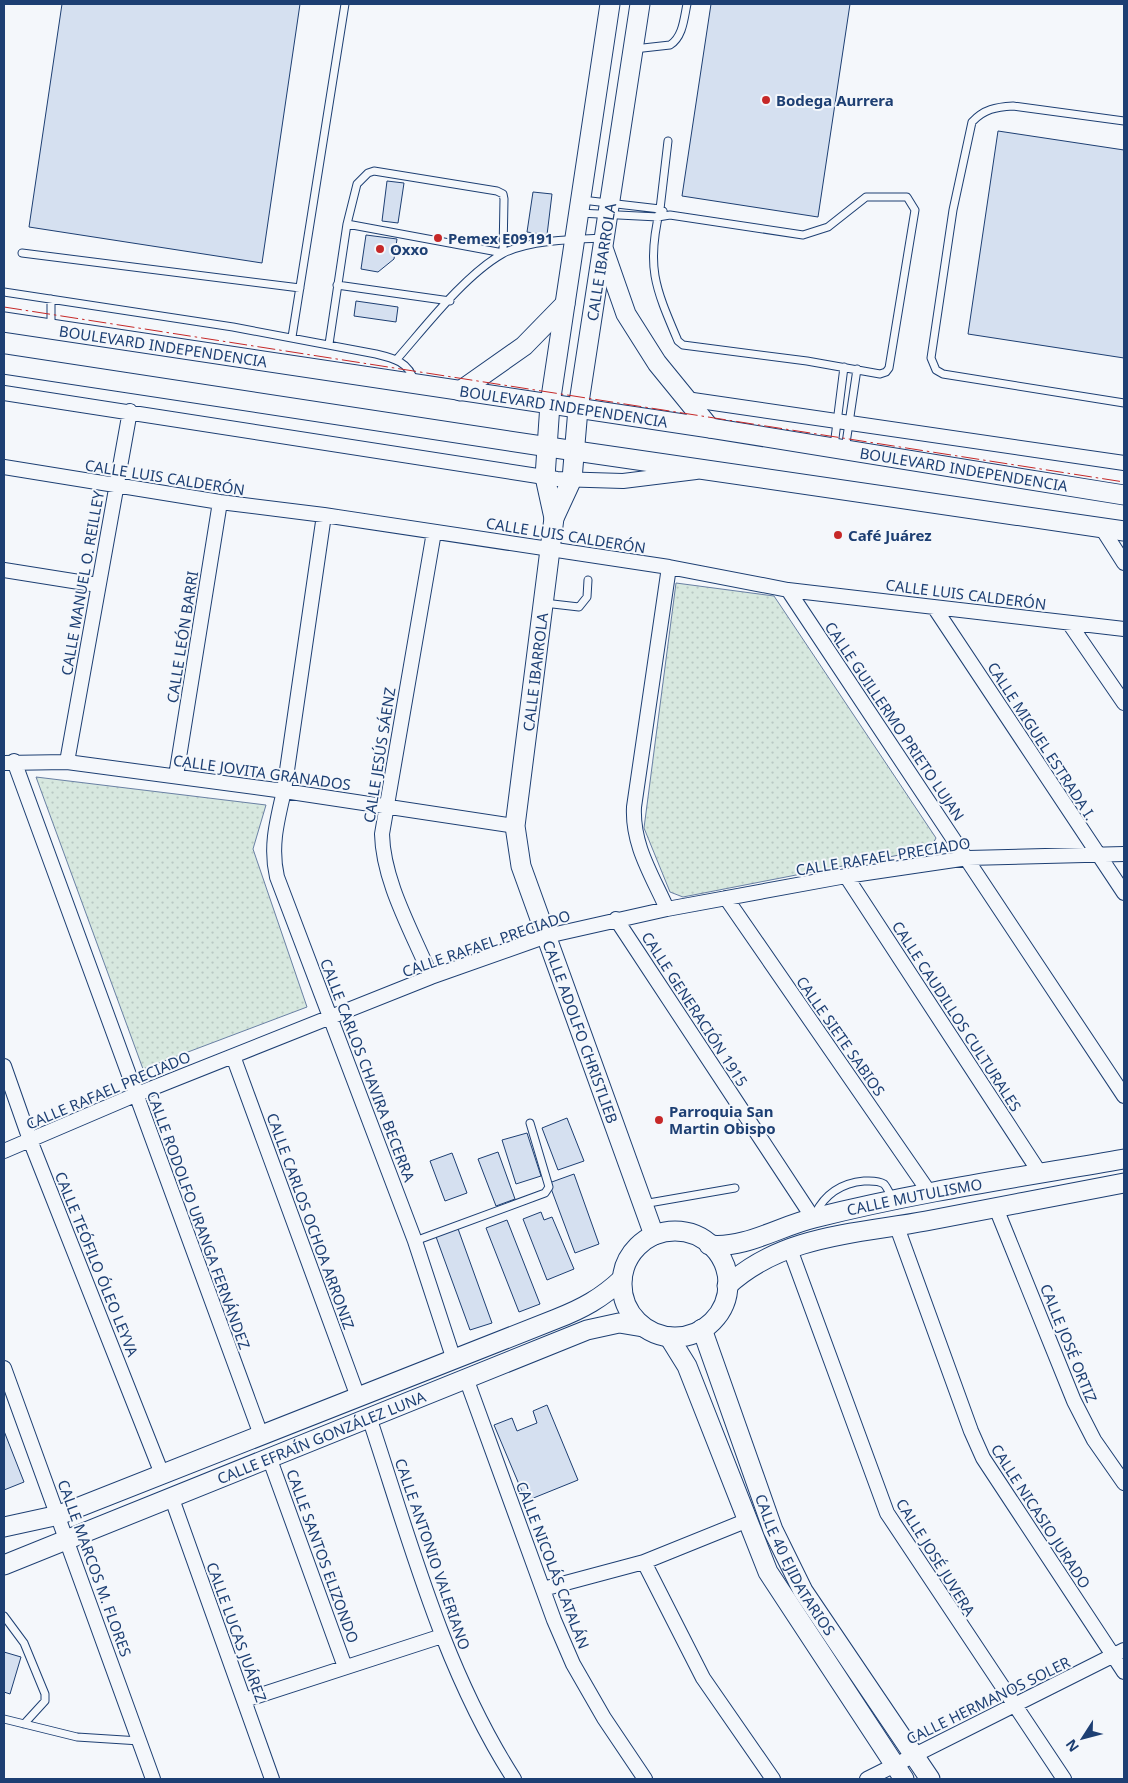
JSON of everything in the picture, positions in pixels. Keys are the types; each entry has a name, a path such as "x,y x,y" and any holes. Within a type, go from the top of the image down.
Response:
{"main road":[{"name":"CALLE IBARROLA","path":"515,826 554,518 545,477 550,404 610,4"},
{"name":"CALLE IBARROLA","path":"554,518 572,479 578,409 640,4"},
{"path":"604,242 626,314 657,363 710,428"},
{"path":"460,392 524,346 565,304"},
{"name":"BOULEVARD INDEPENDENCIA","path":"4,322 460,392 710,428 1124,495"},
{"path":"4,364 575,451 1124,531"},
{"name":"CALLE ADOLFO CHRISTLIEB","path":"515,826 521,866 654,1235"},
{"name":"CALLE MUTULISMO","path":"709,1245 738,1244 813,1218 929,1192 1124,1159"},
{"name":"CALLE MUTULISMO","path":"727,1286 743,1271 766,1257 790,1248 842,1234 897,1227 1124,1183"},
{"path":"670,1231 687,1233 702,1239 709,1245 722,1260 727,1286 725,1301 718,1315 711,1323 684,1338 655,1334 643,1327 631,1314 623,1297 622,1279 625,1265 632,1253 642,1242 654,1235 670,1231"},
{"name":"CALLE EFRAÍN GONZÁLEZ LUNA","path":"4,1527 59,1515 584,1308 605,1296 622,1279"},
{"name":"CALLE EFRAÍN GONZÁLEZ LUNA","path":"4,1565 171,1496 606,1324 619,1323 643,1327"},
{"name":"CALLE 40 EJIDATARIOS","path":"702,1329 773,1530 790,1567 803,1591 930,1779"},
{"name":"CALLE 40 EJIDATARIOS","path":"669,1337 687,1366 721,1449 758,1551 776,1588 899,1772"},
{"path":"721,1449 743,1441"}],"street":[{"path":"4,393 130,411 545,477 623,481 708,470"},
{"path":"686,398 1124,463"},
{"name":"CALLE MANUEL O. REILLEY","path":"67,762 115,486 130,411"},
{"name":"CALLE LUIS CALDERÓN","path":"4,467 220,502 324,515 669,567 788,590 1124,629"},
{"name":"CALLE LEÓN BARRI","path":"176,776 220,502"},
{"path":"284,791 324,515"},
{"path":"1101,527 1124,563"},
{"name":"CALLE JESÚS SÁENZ","path":"431,977 392,882 383,854 385,807 434,532"},
{"path":"667,909 639,846 633,826 634,807 669,567"},
{"path":"4,570 98,585"},
{"name":"CALLE GUILLERMO PRIETO LUJAN","path":"788,590 968,858 1124,1096"},
{"name":"CALLE MIGUEL ESTRADA I.","path":"934,607 1124,893"},
{"path":"1069,622 1124,703"},
{"name":"CALLE JOVITA GRANADOS","path":"9,762 67,762 284,791 515,826"},
{"name":"CALLE RODOLFO URANGA FERNÁNDEZ","path":"9,762 262,1435"},
{"name":"CALLE CARLOS CHAVIRA BECERRA","path":"284,791 274,832 275,870 415,1241 454,1360"},
{"name":"CALLE RAFAEL PRECIADO","path":"4,1151 135,1095 431,977 547,936 616,919 726,898 846,876 968,858 1096,853 1124,854"},
{"name":"CALLE CAUDILLOS CULTURALES","path":"846,876 1040,1173"},
{"name":"CALLE SIETE SABIOS","path":"726,898 929,1192"},
{"name":"CALLE GENERACIÓN 1915","path":"616,919 813,1218"},
{"name":"CALLE CARLOS OCHOA ARRONIZ","path":"234,1056 358,1397"},
{"name":"CALLE TEÓFILO ÓLEO LEYVA","path":"4,1066 30,1140 162,1474"},
{"name":"CALLE JOSÉ ORTIZ","path":"996,1208 1074,1401 1094,1440 1124,1483"},
{"name":"CALLE NICASIO JURADO","path":"897,1227 983,1458 1119,1653 1124,1672"},
{"name":"CALLE JOSÉ JUVERA","path":"790,1248 887,1513 1064,1779"},
{"name":"CALLE MARCOS M. FLORES","path":"4,1368 59,1515 153,1779"},
{"name":"CALLE NICOLÁS CATALÁN","path":"466,1378 543,1589 573,1664 604,1718 645,1779"},
{"name":"CALLE ANTONIO VALERIANO","path":"369,1417 442,1636 482,1724 514,1779"},
{"name":"CALLE SANTOS ELIZONDO","path":"270,1457 345,1667"},
{"name":"CALLE LUCAS JUÁREZ","path":"171,1496 272,1779"},
{"path":"543,1589 644,1562 748,1520"},
{"path":"644,1562 703,1678 773,1779"},
{"path":"245,1700 442,1636"},
{"name":"CALLE HERMANOS SOLER","path":"867,1779 899,1772 913,1755 1119,1653"}],"lane":[{"path":"292,338 346,4"},
{"path":"633,49 670,46 674,43 679,38 687,4"},
{"path":"1124,121 1014,106 996,107 981,113 972,122 953,210 931,358 936,370 942,374 1124,403"},
{"path":"579,206 609,208 658,217 670,215 803,235 828,227 866,198 904,196 911,200 914,210 889,368 886,372 880,374 844,367 683,345 678,341 653,276 652,261 658,217 660,208 668,141"},
{"path":"328,344 347,224 357,184 368,173 374,171 497,191 503,194 503,254"},
{"path":"579,206 660,208 670,215"},
{"path":"347,224 503,254"},
{"path":"397,359 450,301 483,269 503,254 528,246 574,239 604,242"},
{"path":"22,253 300,288"},
{"path":"337,285 450,301"},
{"path":"4,292 328,344 397,359 409,368 414,385"},
{"path":"51,299 52,330"},
{"path":"839,449 843,421 844,367"},
{"path":"839,449 843,421 857,369"},
{"path":"544,603 579,607 588,597 588,580"},
{"path":"415,1241 545,1193 549,1187 530,1123"},
{"path":"813,1218 821,1202 831,1193 850,1182 874,1181 884,1184 894,1200"},
{"path":"643,1204 735,1188"},
{"path":"4,1616 24,1643 45,1694 45,1701 24,1724"},
{"path":"4,1719 77,1737 140,1741"}],"shaded area":[{"path":"676,583 774,596 936,838 930,849 683,897 670,892 644,828"},
{"path":"36,777 266,805 253,849 307,1007 143,1069"}],"building":[{"path":"62,4 300,4 262,263 29,227"},
{"name":"Bodega Aurrera","path":"711,4 850,4 818,217 682,196"},
{"path":"998,131 1124,150 1124,358 968,334"},
{"path":"387,181 404,183 398,223 382,221"},
{"path":"533,192 552,194 547,235 527,232"},
{"name":"Oxxo","path":"366,235 397,239 394,259 378,272 361,269"},
{"path":"356,301 398,307 396,322 354,316"},
{"path":"567,1118 584,1161 558,1170 542,1128"},
{"path":"527,1133 541,1176 516,1184 502,1140"},
{"path":"498,1152 515,1199 496,1206 478,1159"},
{"path":"452,1153 467,1193 445,1201 430,1161"},
{"path":"574,1174 599,1244 575,1253 549,1183"},
{"path":"541,1212 544,1220 552,1217 574,1269 547,1280 523,1219"},
{"path":"507,1220 540,1304 519,1312 486,1228"},
{"path":"457,1226 492,1323 470,1330 435,1234"},
{"path":"547,1405 578,1480 526,1501 494,1425 512,1418 517,1431 537,1423 533,1411"},
{"path":"4,1431 24,1482 4,1490"},
{"path":"4,1652 21,1657 10,1694 4,1692"}],"power":[{"path":"4,307 1124,482"}],"place":[{"name":"Bodega Aurrera","path":"766,100"},
{"name":"Pemex E09191","path":"438,238"},
{"name":"Oxxo","path":"380,249"},
{"name":"Café Juárez","path":"838,535"},
{"name":"Parroquia San Martin Obispo","path":"659,1120"}]}
